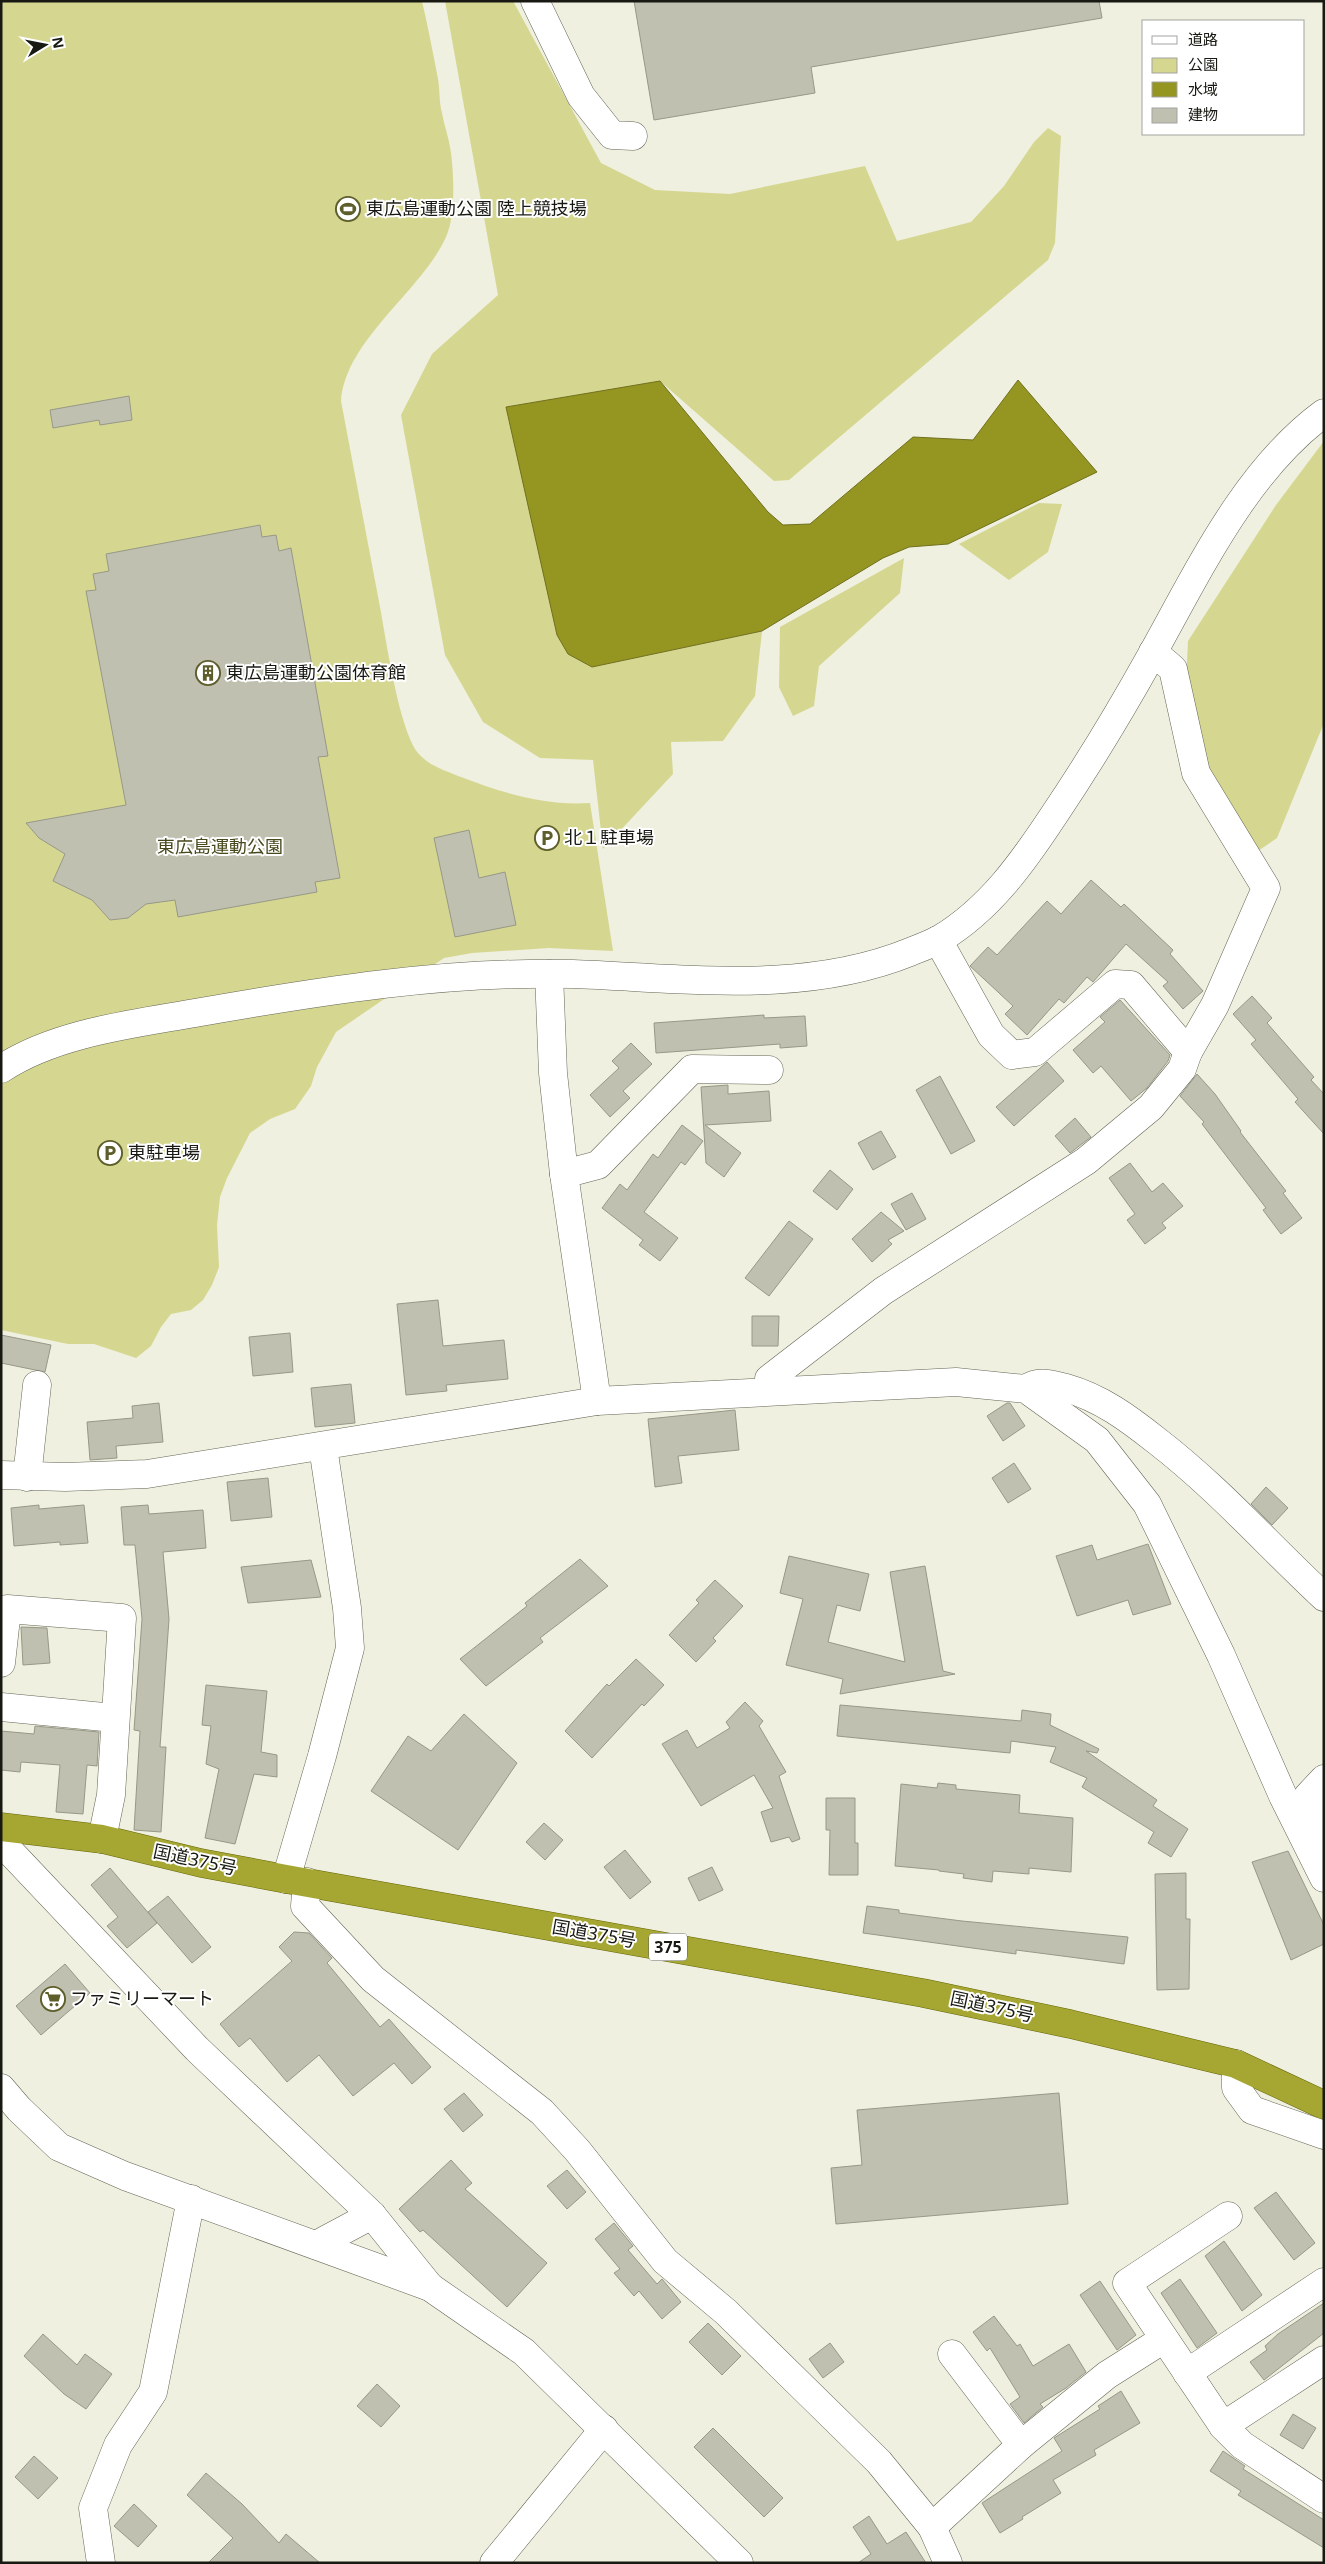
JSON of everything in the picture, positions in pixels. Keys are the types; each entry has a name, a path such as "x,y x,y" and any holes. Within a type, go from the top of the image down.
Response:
{"highway":[{"name":"国道375号","path":"1,1827 102,1839 201,1863 923,1993 1070,2024 1236,2064 1324,2104"}],"street":[{"path":"535,1 581,96 612,135 633,136"},
{"path":"1,1069 28,1054 82,1036 272,1000 437,977 549,974 743,980 796,978 850,971 893,959 938,940 994,895 1023,862 1106,736 1228,522 1275,458 1324,413"},
{"path":"769,1391 769,1379 883,1291 1086,1161 1151,1107 1182,1069 1188,1052 1215,1005 1266,888 1196,773 1173,669 1153,652"},
{"path":"938,940 991,1035 1012,1055 1035,1052 1115,984 1130,985 1188,1052"},
{"path":"549,974 554,1073 564,1174 597,1401"},
{"path":"564,1174 598,1165 692,1069 769,1070"},
{"path":"37,1385 14,1476 147,1474 323,1447 446,1424 597,1401 956,1382 1026,1389 1097,1440 1147,1504 1221,1655 1283,1796 1324,1878"},
{"path":"1026,1389 1033,1384 1052,1384 1089,1394 1124,1414 1195,1470 1324,1598"},
{"path":"323,1447 347,1608 350,1648 322,1756 296,1880 305,1906 373,1979 542,2112 577,2150 664,2261 726,2312 872,2455 932,2528 948,2563"},
{"path":"1,1663 7,1608 122,1618 114,1718 111,1795 102,1839"},
{"path":"1,1707 114,1718"},
{"path":"1324,1779 1308,1796 1324,1835"},
{"path":"1,1836 2,1844 197,2049 372,2215 430,2287"},
{"path":"1236,2064 1236,2088 1252,2110 1324,2135"},
{"path":"1,2088 19,2109 59,2147 125,2176 430,2287 524,2352 738,2563"},
{"path":"101,2563 93,2508 118,2445 154,2392 191,2199"},
{"path":"316,2245 372,2215"},
{"path":"1228,2216 1127,2283 1223,2426 1242,2445 1324,2499"},
{"path":"1187,2374 1324,2282"},
{"path":"932,2528 1021,2445 1107,2374 1164,2339"},
{"path":"952,2354 1021,2445"},
{"path":"1223,2426 1324,2360"},
{"path":"494,2563 604,2429"}],"green space":[{"name":"東広島運動公園","path":"1,1 422,1 451,156 453,205 449,228 435,257 370,336 356,357 346,378 341,401 390,661 405,725 411,741 422,758 444,770 508,793 556,802 590,803 613,951 549,948 472,953 444,958 336,1032 317,1067 311,1086 295,1109 270,1119 250,1133 227,1178 220,1197 217,1225 219,1267 212,1285 203,1300 191,1310 171,1314 161,1327 151,1346 136,1358 94,1344 68,1344 1,1330"},
{"path":"445,1 513,1 601,163 655,190 730,194 865,166 897,241 971,222 1004,186 1034,142 1048,128 1061,136 1055,243 1048,260 789,480 774,481 660,381 592,667 762,631 755,696 723,741 671,742 673,774 603,849 593,760 540,758 483,722 445,655 401,415 432,354 498,295"},
{"path":"1324,441 1324,723 1277,838 1258,851 1198,764 1185,703 1188,641 1276,505"},
{"path":"1039,503 1062,504 1048,552 1009,580 959,544"},
{"path":"904,558 900,593 819,666 814,706 793,716 779,687 780,627"}],"water":[{"path":"1018,380 1097,472 948,544 909,547 883,558 762,631 592,667 568,654 557,635 506,407 660,381 768,512 783,525 810,524 913,437 973,440"}],"building":[{"path":"634,1 1099,1 1102,18 811,67 815,93 654,120"},
{"path":"129,396 132,420 100,425 99,420 53,428 50,410"},
{"name":"東広島運動公園体育館","path":"260,525 262,537 276,535 279,551 291,548 328,756 318,757 340,878 315,882 317,892 178,917 175,900 146,904 128,918 110,920 92,900 53,881 65,854 39,838 26,823 126,805 86,591 96,590 93,574 109,571 106,554"},
{"path":"469,830 479,878 505,872 516,925 455,937 434,838"},
{"path":"1091,880 1121,907 1124,904 1173,950 1170,954 1203,991 1183,1009 1163,986 1168,982 1126,944 1093,982 1087,977 1064,1003 1059,999 1027,1035 1005,1014 1013,1006 970,966 988,947 997,955 1047,901 1061,914"},
{"path":"1252,996 1272,1018 1267,1023 1314,1077 1311,1080 1324,1094 1324,1134 1295,1102 1298,1099 1251,1044 1256,1040 1233,1014"},
{"path":"1120,1000 1170,1055 1168,1061 1147,1088 1131,1101 1101,1066 1093,1073 1073,1050 1105,1022 1100,1017"},
{"path":"764,1015 764,1018 805,1016 807,1046 780,1048 780,1044 656,1053 654,1023"},
{"path":"631,1043 652,1064 623,1091 630,1098 610,1117 590,1095 619,1068 612,1061"},
{"path":"1047,1062 1064,1081 1014,1126 996,1107"},
{"path":"1197,1074 1215,1094 1240,1132 1286,1191 1283,1193 1302,1218 1281,1234 1263,1210 1266,1208 1202,1124 1204,1122 1180,1096"},
{"path":"940,1076 975,1141 951,1154 916,1090"},
{"path":"728,1085 728,1094 769,1091 771,1121 705,1125 741,1153 724,1177 706,1163 701,1087"},
{"path":"1075,1118 1091,1137 1070,1153 1055,1136"},
{"path":"682,1125 703,1141 685,1165 681,1162 644,1212 678,1238 660,1261 639,1245 643,1240 602,1208 620,1184 627,1190 653,1154 658,1158"},
{"path":"881,1131 896,1157 873,1170 858,1143"},
{"path":"1130,1163 1152,1192 1163,1183 1183,1206 1162,1223 1166,1228 1145,1244 1127,1220 1135,1214 1109,1178"},
{"path":"830,1170 853,1189 837,1210 813,1191"},
{"path":"912,1193 926,1219 906,1230 891,1204"},
{"path":"881,1212 904,1231 888,1240 892,1244 872,1262 852,1239"},
{"path":"789,1221 813,1239 769,1296 745,1278"},
{"path":"438,1300 443,1346 504,1340 508,1379 446,1385 447,1391 406,1395 397,1304"},
{"path":"752,1316 779,1316 778,1346 752,1346"},
{"path":"290,1333 293,1372 253,1376 249,1337"},
{"path":"1,1335 51,1345 45,1372 1,1363"},
{"path":"351,1384 355,1423 315,1427 311,1388"},
{"path":"159,1403 163,1442 116,1446 117,1458 90,1460 87,1422 133,1418 132,1406"},
{"path":"1010,1403 1025,1426 1003,1441 987,1416"},
{"path":"735,1410 739,1450 678,1456 682,1483 655,1487 648,1419"},
{"path":"1014,1463 1031,1489 1008,1503 992,1478"},
{"path":"268,1478 272,1517 231,1521 227,1482"},
{"path":"1266,1487 1288,1508 1272,1525 1251,1504"},
{"path":"39,1505 39,1509 84,1505 88,1543 60,1545 60,1542 14,1546 11,1508"},
{"path":"148,1505 149,1514 203,1510 206,1548 163,1552 169,1619 160,1747 166,1747 161,1832 134,1830 140,1731 134,1730 142,1619 135,1545 124,1545 121,1507"},
{"path":"1148,1544 1171,1604 1133,1615 1128,1600 1077,1616 1056,1556 1092,1545 1097,1560"},
{"path":"789,1556 869,1574 860,1611 837,1605 828,1642 905,1662 890,1572 925,1566 943,1671 955,1674 840,1694 843,1679 786,1665 803,1599 780,1593"},
{"path":"580,1559 608,1586 540,1638 543,1642 486,1686 460,1659 527,1606 525,1603"},
{"path":"311,1560 321,1597 248,1603 241,1567"},
{"path":"715,1580 743,1606 713,1638 716,1641 696,1662 669,1635 699,1603 696,1600"},
{"path":"21,1627 47,1628 50,1663 23,1665"},
{"path":"636,1659 664,1685 644,1706 642,1704 592,1758 565,1731 607,1684 609,1686"},
{"path":"206,1685 267,1691 261,1752 277,1755 277,1777 254,1774 235,1844 205,1838 219,1769 206,1764 211,1726 202,1725"},
{"path":"745,1702 763,1721 759,1726 786,1772 779,1776 800,1839 792,1842 789,1837 771,1842 761,1812 773,1808 754,1775 701,1806 662,1744 687,1730 697,1748 730,1728 726,1722"},
{"path":"840,1705 1021,1721 1022,1710 1051,1714 1050,1725 1099,1749 1097,1753 1086,1751 1157,1800 1153,1806 1188,1829 1171,1857 1148,1843 1154,1832 1082,1787 1087,1778 1050,1762 1056,1747 1011,1741 1010,1753 837,1736"},
{"path":"464,1714 517,1763 458,1850 371,1791 408,1736 431,1751"},
{"path":"35,1726 99,1732 97,1766 87,1765 83,1814 56,1812 60,1765 21,1762 20,1772 1,1770 1,1731 34,1734"},
{"path":"938,1783 956,1785 956,1789 1020,1795 1019,1813 1073,1818 1071,1872 1029,1868 1029,1874 993,1871 992,1882 963,1878 964,1874 895,1866 901,1784 937,1788"},
{"path":"826,1798 855,1798 855,1843 858,1843 858,1875 829,1875 830,1830 826,1830"},
{"path":"544,1823 563,1840 545,1860 526,1842"},
{"path":"625,1850 651,1882 630,1899 604,1867"},
{"path":"1288,1851 1324,1925 1324,1944 1291,1960 1252,1862"},
{"path":"712,1867 723,1890 699,1901 688,1878"},
{"path":"110,1868 157,1923 127,1948 107,1926 118,1917 91,1885"},
{"path":"1186,1873 1186,1919 1190,1919 1189,1989 1157,1990 1155,1874"},
{"path":"168,1896 211,1947 192,1963 148,1912"},
{"path":"867,1906 899,1910 899,1913 962,1921 1128,1937 1124,1964 1016,1950 1016,1954 863,1933"},
{"path":"294,1932 309,1933 332,1958 327,1963 380,2027 389,2019 431,2067 412,2084 394,2063 353,2096 319,2055 287,2082 250,2038 239,2047 220,2024 292,1961 279,1947"},
{"name":"ファミリーマート","path":"65,1964 90,1993 41,2035 16,2006"},
{"path":"464,2093 483,2115 463,2132 444,2109"},
{"path":"1059,2093 1068,2204 836,2224 831,2168 862,2165 857,2110"},
{"path":"451,2160 472,2183 465,2189 547,2263 507,2307 423,2230 420,2232 399,2209"},
{"path":"567,2170 586,2192 567,2209 547,2186"},
{"path":"1276,2192 1315,2243 1294,2260 1254,2208"},
{"path":"614,2223 633,2246 628,2250 657,2284 662,2279 681,2302 662,2319 639,2291 634,2296 614,2273 620,2269 595,2239"},
{"path":"1224,2241 1262,2295 1242,2311 1205,2256"},
{"path":"1180,2279 1217,2333 1197,2348 1161,2293"},
{"path":"1100,2281 1136,2335 1117,2350 1080,2295"},
{"path":"1324,2303 1324,2333 1264,2380 1250,2362 1267,2350 1265,2346 1278,2334"},
{"path":"994,2316 1017,2346 1020,2344 1033,2366 1069,2344 1086,2372 1066,2388 1040,2404 1043,2407 1024,2423 1010,2404 1020,2397 990,2348 987,2351 973,2332"},
{"path":"708,2323 741,2356 722,2375 689,2342"},
{"path":"43,2334 77,2365 85,2354 112,2374 86,2409 64,2394 24,2356"},
{"path":"830,2343 844,2362 823,2378 809,2359"},
{"path":"377,2384 400,2406 381,2427 357,2406"},
{"path":"1121,2391 1140,2423 1094,2450 1096,2455 1053,2480 1061,2493 1000,2533 982,2503 1062,2451 1054,2438 1100,2409 1098,2406"},
{"path":"1293,2414 1316,2428 1303,2449 1280,2435"},
{"path":"713,2428 783,2498 764,2517 694,2447"},
{"path":"1223,2451 1245,2466 1243,2469 1324,2520 1324,2548 1238,2495 1241,2491 1210,2471"},
{"path":"34,2456 58,2478 38,2499 15,2477"},
{"path":"206,2473 242,2504 279,2543 286,2534 320,2563 208,2563 233,2538 187,2495"},
{"path":"134,2504 157,2526 138,2547 114,2526"},
{"path":"869,2516 887,2544 906,2532 926,2563 858,2563 871,2554 853,2527"}],"place":[{"name":"東広島運動公園 陸上競技場","path":"348,209"},
{"name":"東広島運動公園体育館","path":"208,673"},
{"name":"北１駐車場","path":"547,838"},
{"name":"東駐車場","path":"110,1153"},
{"name":"ファミリーマート","path":"53,1999"}]}
